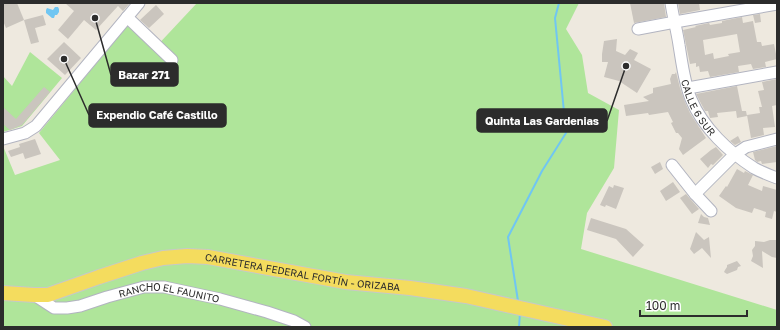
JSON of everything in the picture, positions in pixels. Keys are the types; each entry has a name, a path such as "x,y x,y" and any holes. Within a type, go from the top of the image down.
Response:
{"main road":[{"name":"CARRETERA FEDERAL FORTÍN - ORIZABA","path":"3,293 48,295 142,263 163,258 186,256 208,257 346,282 410,288 466,296 605,327"}],"street":[{"path":"3,140 25,133 36,126 139,3"},
{"name":"CALLE 6 SUR","path":"671,3 684,72 691,98 696,109 714,134 734,155 756,169 777,178"},
{"path":"638,29 777,4"},
{"path":"127,17 172,60"},
{"path":"688,88 777,72"},
{"path":"695,194 734,155 746,147 777,139"},
{"path":"672,165 695,194 711,211"},
{"name":"RANCHO EL FAUNITO","path":"34,295 54,308 67,308 80,306 144,287 164,287 220,299 267,312 294,321 305,327"}],"green space":[{"path":"197,3 579,3 566,29 582,55 588,93 619,110 614,168 587,213 581,249 777,310 777,327 3,327 3,146 15,175 60,160 39,133 128,25 153,50"},
{"path":"30,52 62,78 22,126 3,132 3,76 12,86"}],"water":[{"path":"55,7 58,7 59,12 54,18 52,18 46,13 46,10 47,8 53,10"}],"building":[{"path":"3,3 17,3 24,20 6,28 3,21"},
{"path":"65,3 130,3 123,11 118,6 96,30 84,20 68,39 58,30 74,11"},
{"path":"630,3 664,3 666,17 634,23"},
{"path":"678,3 699,3 700,10 680,14"},
{"path":"156,5 164,14 149,28 140,20"},
{"path":"760,14 761,22 755,23 753,15"},
{"path":"43,15 46,25 35,28 39,42 31,44 24,20"},
{"path":"742,17 743,23 753,21 757,42 761,42 762,46 774,44 777,59 765,62 766,67 753,69 751,64 738,66 739,72 710,77 708,71 700,72 699,66 696,67 696,63 690,64 683,30 709,23 710,25 722,23 722,21","holes":["737,34 740,52 714,59 713,53 705,55 703,40"]},
{"path":"617,39 616,51 625,55 630,49 638,53 634,60 651,69 637,93 619,81 604,77 608,62 602,62 604,41"},
{"path":"64,42 81,58 65,75 47,59"},
{"path":"676,72 680,88 690,113 706,138 683,155 679,149 682,138 678,133 676,133 668,112 626,116 624,105 649,101 643,97 653,93 653,88 671,84 670,79 672,74 675,74"},
{"path":"777,79 777,105 772,106 775,127 763,128 764,135 751,138 747,115 760,113 759,107 762,107 758,91 764,90 762,82"},
{"path":"737,86 742,111 746,111 747,116 737,118 736,111 717,113 718,117 710,118 708,111 705,111 696,94"},
{"path":"44,87 50,92 22,125 10,130 3,124 3,107 16,119"},
{"path":"738,136 741,142 735,145 730,141"},
{"path":"35,139 41,154 25,159 23,153 11,157 8,151 20,147 19,144"},
{"path":"777,146 777,162 762,164 761,161 757,162 755,160 753,152"},
{"path":"716,147 723,155 708,168 700,159"},
{"path":"660,162 663,169 655,174 651,167"},
{"path":"737,169 744,173 745,171 753,175 748,185 762,191 763,186 777,190 777,212 774,211 772,219 765,217 766,212 754,208 752,213 736,208 719,196 726,186 727,187"},
{"path":"673,182 680,192 666,201 660,191"},
{"path":"614,185 624,188 616,209 606,205 605,207 600,205 609,186 613,188"},
{"path":"686,194 699,209 692,214 680,198"},
{"path":"701,214 708,218 710,225 698,223"},
{"path":"591,218 626,229 644,245 633,257 616,239 587,230"},
{"path":"696,232 704,240 709,237 711,258 702,248 694,254 690,249"},
{"path":"777,240 777,258 772,257 762,251 763,268 751,261 753,256 752,250 755,246 755,241 764,242"},
{"path":"737,261 741,266 738,267 737,270 727,274 724,272 727,265"}],"waterway":[{"path":"518,301 508,237 542,171 566,133 555,18 559,3"},
{"path":"519,327 520,313"}],"place":[{"name":"Bazar 271","path":"95,18"},
{"name":"Expendio Café Castillo","path":"64,59"},
{"name":"Quinta Las Gardenias","path":"626,66"}]}
